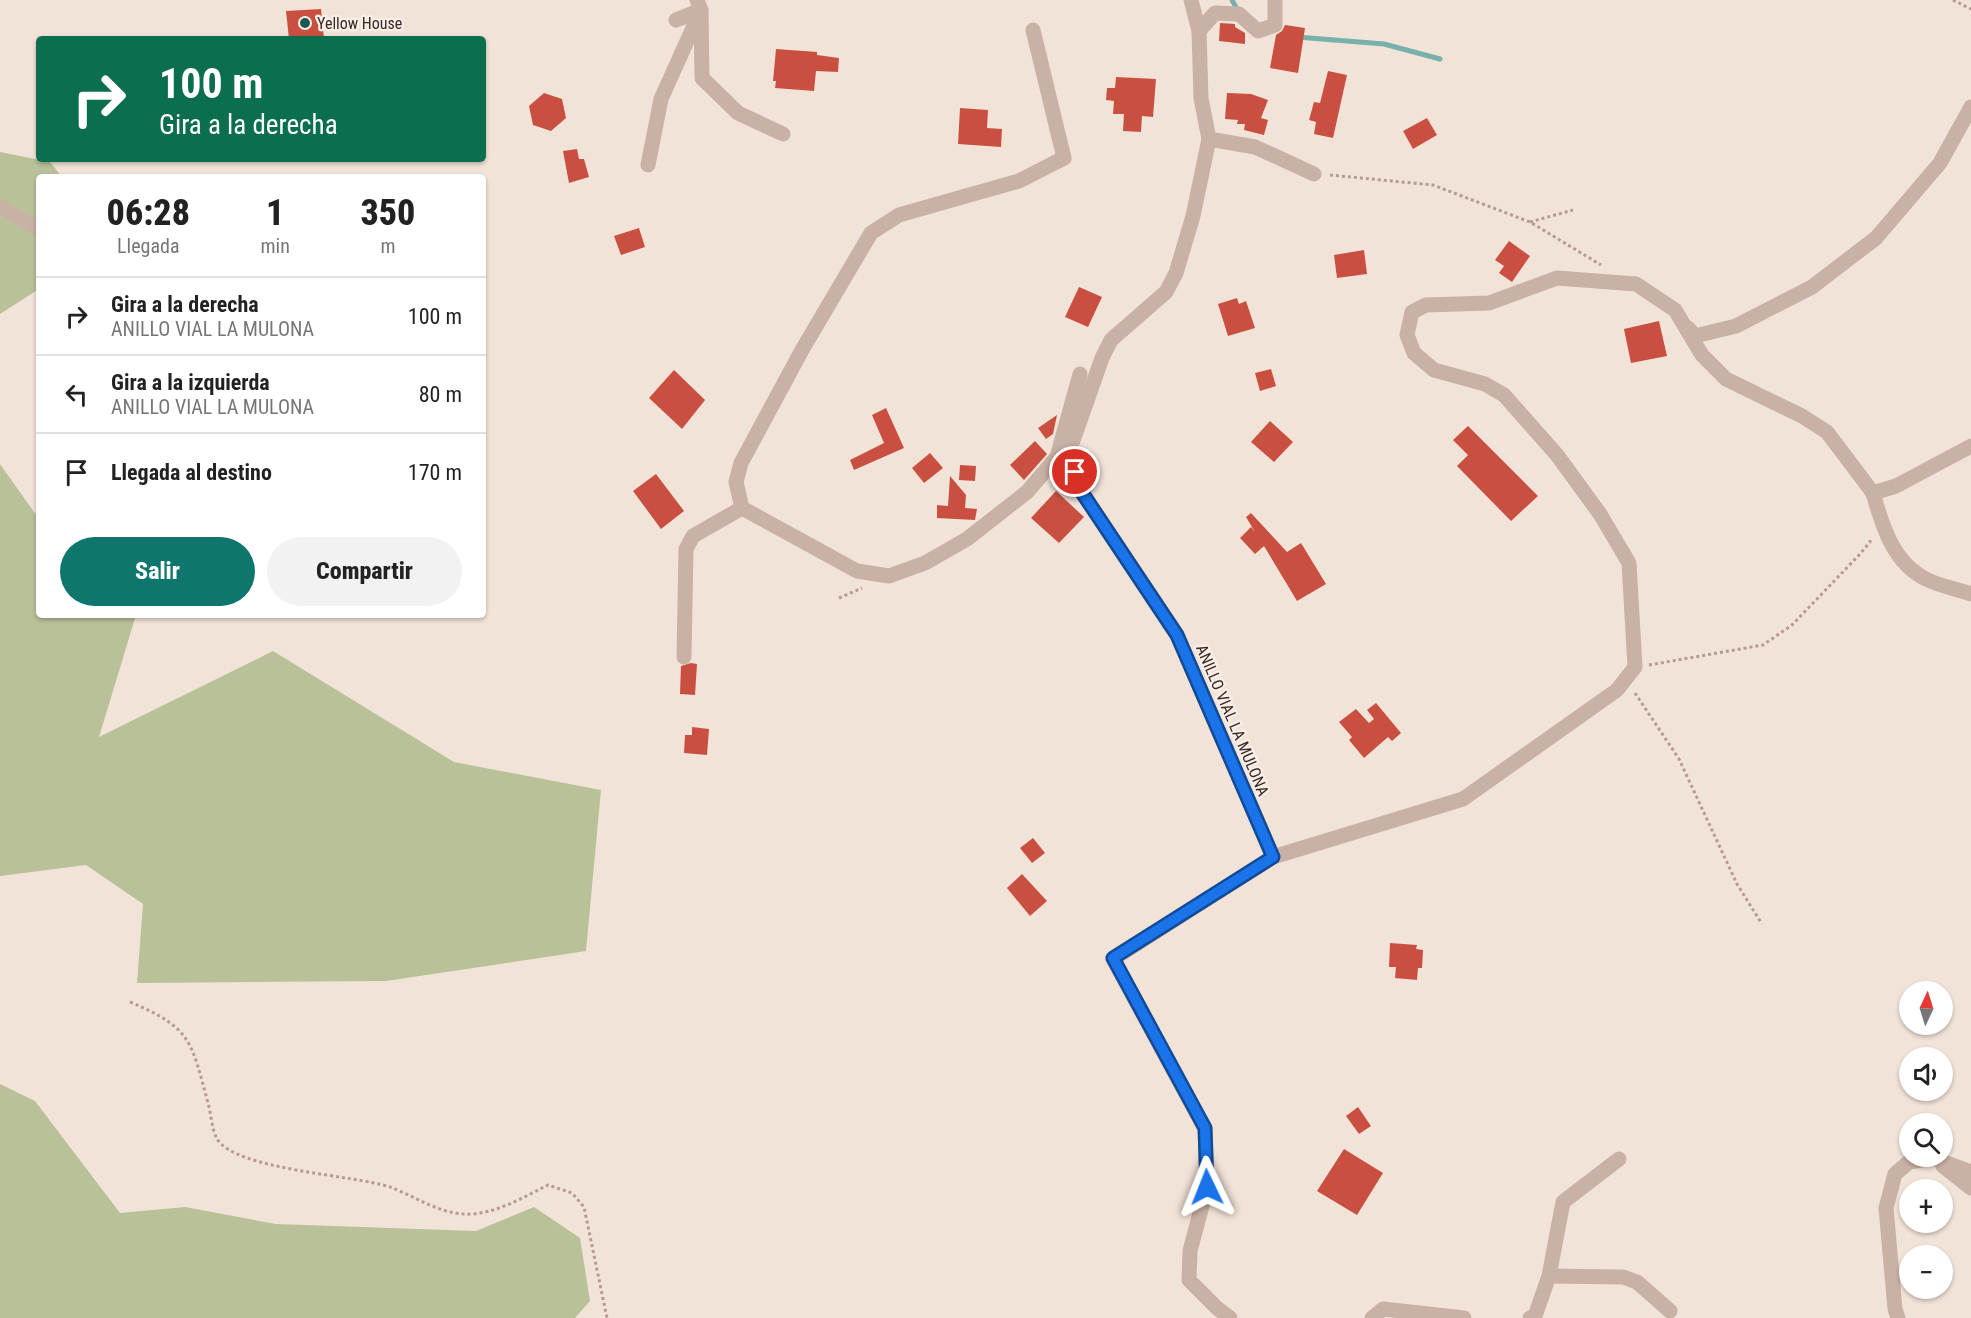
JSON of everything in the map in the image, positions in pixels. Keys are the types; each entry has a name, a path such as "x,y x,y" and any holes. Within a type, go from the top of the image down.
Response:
{"street":[{"path":"1033,30 1064,158 1019,181 899,215 871,233 802,350 741,463 736,482 742,508 857,572 889,576 925,563 975,533 1027,492 1063,455 1111,340 1166,292 1176,273 1193,216 1209,139 1201,98 1199,31 1191,0"},
{"path":"1199,31 1215,13 1239,14 1258,31 1275,25 1275,0"},
{"path":"676,20 699,5"},
{"path":"699,5 702,78 738,113 783,134"},
{"path":"648,165 661,99 699,5"},
{"path":"1683,323 1695,336 1708,335 1736,326 1812,287 1876,238 1940,163 1971,107"},
{"path":"1209,139 1255,147 1314,174"},
{"path":"0,207 36,227"},
{"path":"1230,1318 1189,1280 1190,1251 1207,1187 1205,1128 1113,958 1273,857 1463,799 1617,690 1630,673 1629,563 1599,514 1557,455 1504,395 1485,384 1434,370 1414,353 1409,345 1407,327 1412,312 1426,305 1489,303 1566,277 1636,284 1675,310 1701,355 1726,379 1802,416 1827,432 1873,493 1885,533 1906,566 1928,580 1971,594"},
{"path":"1063,455 1080,374"},
{"path":"1873,493 1896,486 1971,446"},
{"name":"ANILLO VIAL LA MULONA","path":"1063,455 1081,491 1177,635 1273,857"},
{"path":"684,657 686,549 693,536 742,508"},
{"path":"1530,1318 1535,1316 1549,1276 1563,1202 1619,1159"},
{"path":"1953,1165 1971,1172"},
{"path":"1898,1318 1895,1309 1886,1209 1895,1174 1903,1167"},
{"path":"1944,1167 1971,1188"},
{"path":"1549,1276 1623,1277 1637,1282 1670,1311"},
{"path":"1372,1318 1383,1309 1464,1318"}],"path":[{"path":"1953,0 1971,9"},
{"path":"1314,174 1433,185 1530,222 1607,268"},
{"path":"1530,222 1573,210"},
{"path":"1762,924 1737,884 1679,759 1630,673 1763,645 1792,625 1860,554 1870,542 1870,532"},
{"path":"130,1002 163,1016 186,1037 194,1053 217,1139 235,1154 320,1175 365,1179 393,1188 443,1211 472,1214 506,1206 548,1185 572,1193 584,1207 606,1318"}],"green space":[{"path":"0,152 36,159 36,162 50,162 60,174 36,174 36,291 0,314"},
{"path":"0,464 36,515 36,618 135,618 99,737 273,651 454,762 601,790 586,951 386,981 137,983 143,904 86,865 0,876"},
{"path":"0,1084 35,1101 120,1213 185,1207 276,1224 476,1231 534,1207 580,1238 590,1301 575,1318 0,1318"}],"building":[{"name":"Yellow House","path":"321,9 324,36 289,36 286,11"},
{"path":"1220,23 1235,24 1235,27 1245,33 1245,44 1219,41"},
{"path":"1285,25 1305,28 1298,73 1270,68 1276,35"},
{"path":"776,49 817,52 817,55 839,58 838,72 816,71 814,91 775,88 776,81 773,81"},
{"path":"1328,71 1347,75 1333,138 1314,134 1316,122 1309,120 1314,102 1320,103"},
{"path":"1116,77 1156,79 1153,117 1142,116 1141,132 1123,131 1124,114 1113,114 1114,101 1106,100 1107,88 1115,88"},
{"path":"544,93 562,99 566,118 551,131 533,125 529,106"},
{"path":"1227,93 1251,94 1268,100 1261,118 1268,120 1264,135 1244,130 1245,124 1237,124 1238,120 1225,119"},
{"path":"960,108 988,110 987,128 1002,129 1001,147 958,144"},
{"path":"1427,118 1437,135 1413,149 1403,131"},
{"path":"577,149 579,159 584,159 589,177 569,183 563,151"},
{"path":"639,228 645,247 621,255 614,236"},
{"path":"1509,241 1530,256 1512,282 1499,273 1504,266 1495,260"},
{"path":"1364,250 1367,274 1337,278 1334,255"},
{"path":"1079,287 1102,297 1088,327 1065,317"},
{"path":"1237,298 1239,304 1246,301 1255,328 1228,336 1218,304"},
{"path":"1659,321 1667,356 1631,363 1624,329"},
{"path":"1271,369 1276,386 1260,391 1255,373"},
{"path":"674,370 705,400 682,429 649,398"},
{"path":"886,408 904,448 854,470 850,460 884,443 872,415"},
{"path":"1057,415 1053,434 1046,439 1038,428"},
{"path":"1270,421 1293,442 1274,462 1251,442"},
{"path":"1468,426 1538,496 1511,521 1457,466 1468,455 1453,440"},
{"path":"1035,441 1047,454 1024,480 1010,465"},
{"path":"930,453 943,468 924,483 912,468"},
{"path":"960,465 976,466 975,481 959,480"},
{"path":"656,474 684,511 661,529 633,491"},
{"path":"950,476 966,495 965,508 977,509 975,520 937,518 937,505 948,506"},
{"path":"1056,491 1084,517 1059,543 1031,518"},
{"path":"1251,513 1287,552 1301,543 1326,584 1297,601 1264,546 1255,554 1240,538 1251,527 1255,532 1246,517"},
{"path":"697,664 695,695 680,694 681,666"},
{"path":"1376,703 1401,733 1392,741 1388,737 1364,758 1349,740 1352,737 1339,722 1356,709 1369,723 1374,719 1367,710"},
{"path":"692,727 709,729 707,755 684,753 685,735 692,735"},
{"path":"1033,838 1045,853 1032,863 1020,848"},
{"path":"1022,874 1047,901 1030,916 1007,888"},
{"path":"1390,943 1417,945 1416,949 1423,950 1422,968 1418,968 1417,980 1395,978 1396,967 1389,967"},
{"path":"1358,1107 1371,1126 1359,1134 1346,1116"},
{"path":"1344,1149 1383,1173 1357,1215 1317,1191"}],"waterway":[{"path":"1232,0 1238,11"},
{"path":"1297,37 1384,44 1440,59"}],"place":[{"name":"Yellow House","path":"305,23"}],"route":[{"path":"1075,472 1081,491 1177,635 1273,857 1113,958 1205,1128 1207,1187"}]}
